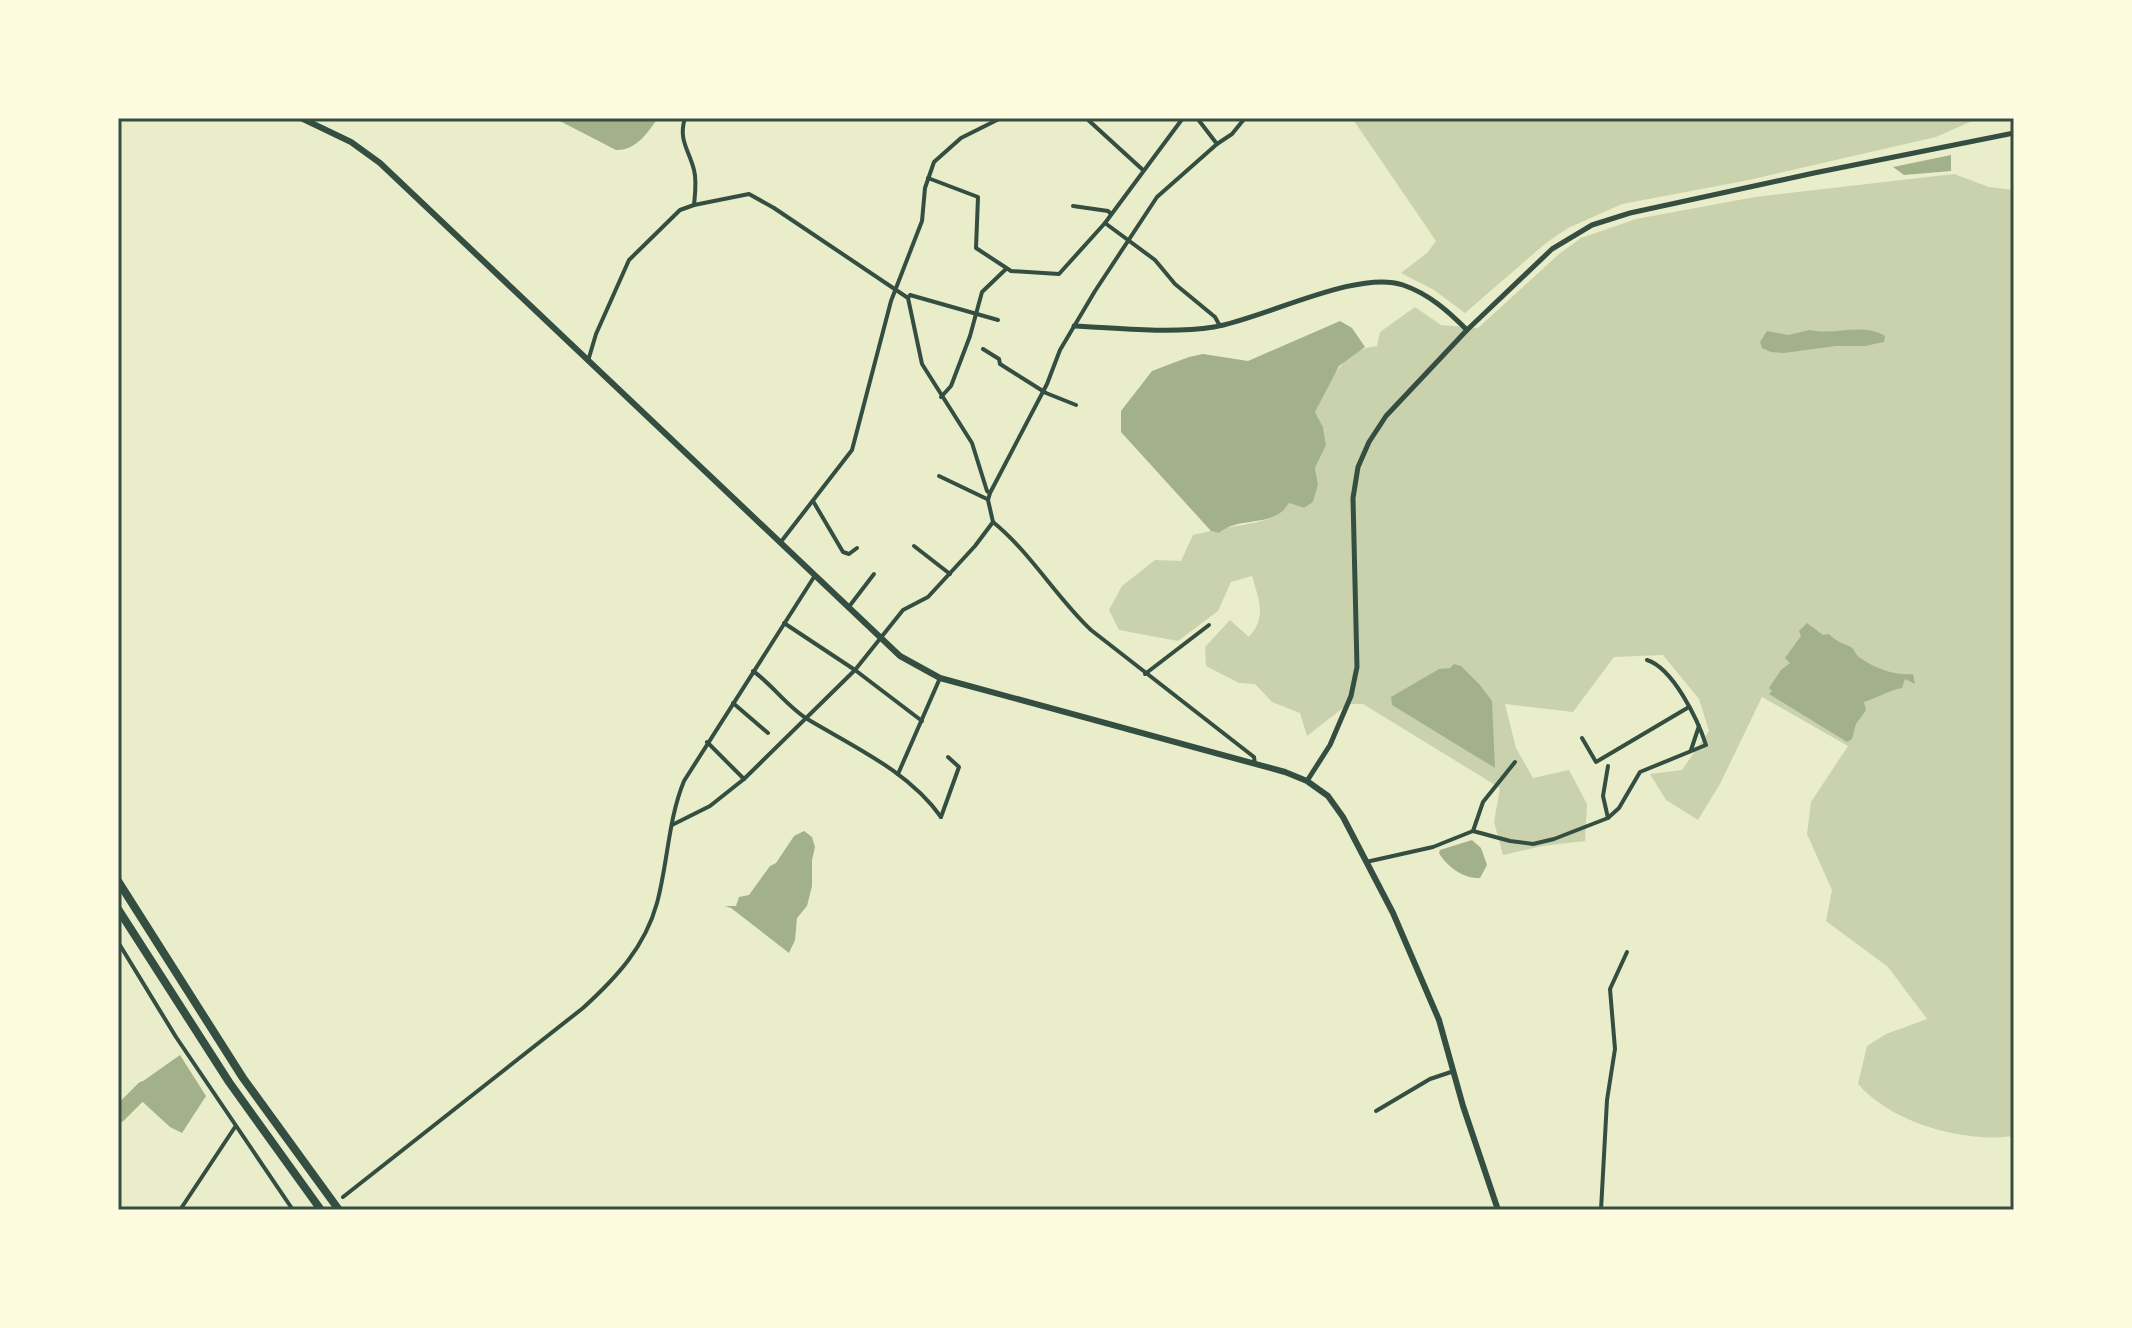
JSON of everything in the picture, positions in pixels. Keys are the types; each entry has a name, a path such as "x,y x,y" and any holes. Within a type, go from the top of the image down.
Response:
{"highway":[{"path":"118,881 243,1078 339,1210"},
{"path":"118,909 229,1082 321,1210"}],"main road":[{"path":"301,118 351,142 380,163 900,656 940,678 1285,772 1307,781 1328,796 1343,817 1417,964 1439,1020 1498,1210"}],"street":[{"path":"685,118 681,130 695,172 694,205"},
{"path":"780,543 852,450 879,343 922,221 925,188 934,162 961,138 1001,118"},
{"path":"1086,118 1143,171"},
{"path":"928,178 976,195 975,246 1006,269 1059,274 1105,223 1183,118"},
{"path":"1197,118 1217,144"},
{"path":"1245,118 1232,134 1157,197 1128,240 1060,350 1043,391 988,500 993,522 1008,534 1075,615 1145,674 1254,757 1255,764"},
{"path":"1307,781 1330,745 1351,696 1357,667 1353,498 1358,467 1369,442 1386,416 1467,330 1552,249 1592,225 1630,213 2014,133"},
{"path":"588,361 596,334 629,260 680,210 749,194 908,298 922,364 972,443 990,493"},
{"path":"1073,206 1111,214"},
{"path":"1105,223 1155,260 1175,284 1215,317 1220,326"},
{"path":"941,397 951,386 982,292 1006,269"},
{"path":"1074,326 1186,329 1220,326 1327,291 1372,282 1400,284 1432,298 1467,330"},
{"path":"908,298 910,295 998,320"},
{"path":"983,349 999,359 1000,364 1043,391 1076,405"},
{"path":"939,476 988,500"},
{"path":"813,501 843,552 849,554 857,548"},
{"path":"672,825 710,806 744,779 855,670 903,610 928,597 993,522"},
{"path":"914,546 950,574"},
{"path":"848,608 874,574"},
{"path":"343,1197 583,1008 618,976 644,936 657,902 675,803 684,781 814,577"},
{"path":"784,623 855,670 922,721"},
{"path":"1145,674 1209,625"},
{"path":"1366,862 1433,847 1473,831 1533,844 1608,818 1619,808 1640,772 1706,745 1689,707 1660,666 1647,660"},
{"path":"753,671 807,719 868,753 898,774 929,799 941,817 959,767 948,757"},
{"path":"898,774 940,678"},
{"path":"733,703 768,733"},
{"path":"1582,738 1596,762 1689,707"},
{"path":"1691,751 1699,726"},
{"path":"707,742 744,779"},
{"path":"1473,831 1483,802 1515,762"},
{"path":"1608,766 1603,796 1608,818"},
{"path":"118,942 235,1127 293,1210"},
{"path":"1601,1210 1607,1100 1615,1049 1610,989 1627,952"},
{"path":"1376,1111 1430,1079 1454,1071"},
{"path":"180,1210 235,1127"}],"shaded area":[{"path":"554,118 658,118 635,144 616,150"},
{"path":"1352,118 1979,118 1936,137 1749,180 1622,204 1568,228 1546,243 1465,313 1434,290 1401,273 1427,253 1436,241"},
{"path":"1951,155 1951,171 1904,175 1893,167"},
{"path":"1954,174 1989,187 2014,190 2014,1136 1973,1136 1930,1127 1890,1110 1858,1084 1867,1046 1886,1034 1927,1019 1888,967 1826,921 1832,890 1807,834 1811,802 1848,746 1762,697 1720,784 1698,820 1666,800 1650,774 1682,770 1709,731 1699,699 1663,655 1614,657 1573,712 1505,704 1516,748 1533,778 1569,770 1587,804 1585,841 1503,855 1494,822 1500,788 1363,704 1348,704 1307,736 1300,713 1272,702 1255,684 1239,683 1206,666 1205,647 1230,620 1249,637 1255,630 1260,608 1252,576 1231,582 1218,611 1178,641 1119,630 1109,610 1122,586 1155,560 1181,561 1193,535 1211,531 1219,533 1225,528 1270,518 1289,503 1304,508 1313,502 1318,485 1315,468 1326,444 1323,427 1315,412 1325,390 1345,361 1354,354 1377,346 1380,332 1415,307 1441,325 1478,328 1559,254 1581,238 1636,219 1755,197"},
{"path":"1340,321 1352,328 1365,347 1339,366 1315,412 1323,427 1326,445 1315,468 1318,485 1313,502 1304,508 1289,503 1275,516 1237,524 1219,533 1211,531 1121,432 1121,411 1152,371 1203,354 1248,361"},
{"path":"1810,330 1868,330 1885,336 1884,342 1865,346 1836,346 1784,353 1762,348 1760,342 1767,331 1788,335"},
{"path":"1807,623 1823,635 1829,634 1851,647 1871,665 1892,672 1913,674 1915,684 1905,679 1902,688 1864,702 1866,710 1856,724 1852,739 1847,742 1769,694 1772,691 1769,688 1781,670 1790,663 1785,658 1801,636 1799,631"},
{"path":"1454,664 1461,666 1492,701 1495,768 1392,705 1391,697 1439,669 1450,668"},
{"path":"804,831 812,837 815,847 812,886 807,906 797,918 795,940 789,953 725,906 736,906 739,897 749,895 794,836"},
{"path":"1472,840 1481,848 1487,865 1480,878 1456,871 1439,853 1440,850"},
{"path":"180,1055 206,1096 182,1133 170,1127 133,1093 139,1084"}],"waterway":[{"path":"118,1115 144,1089"}]}
